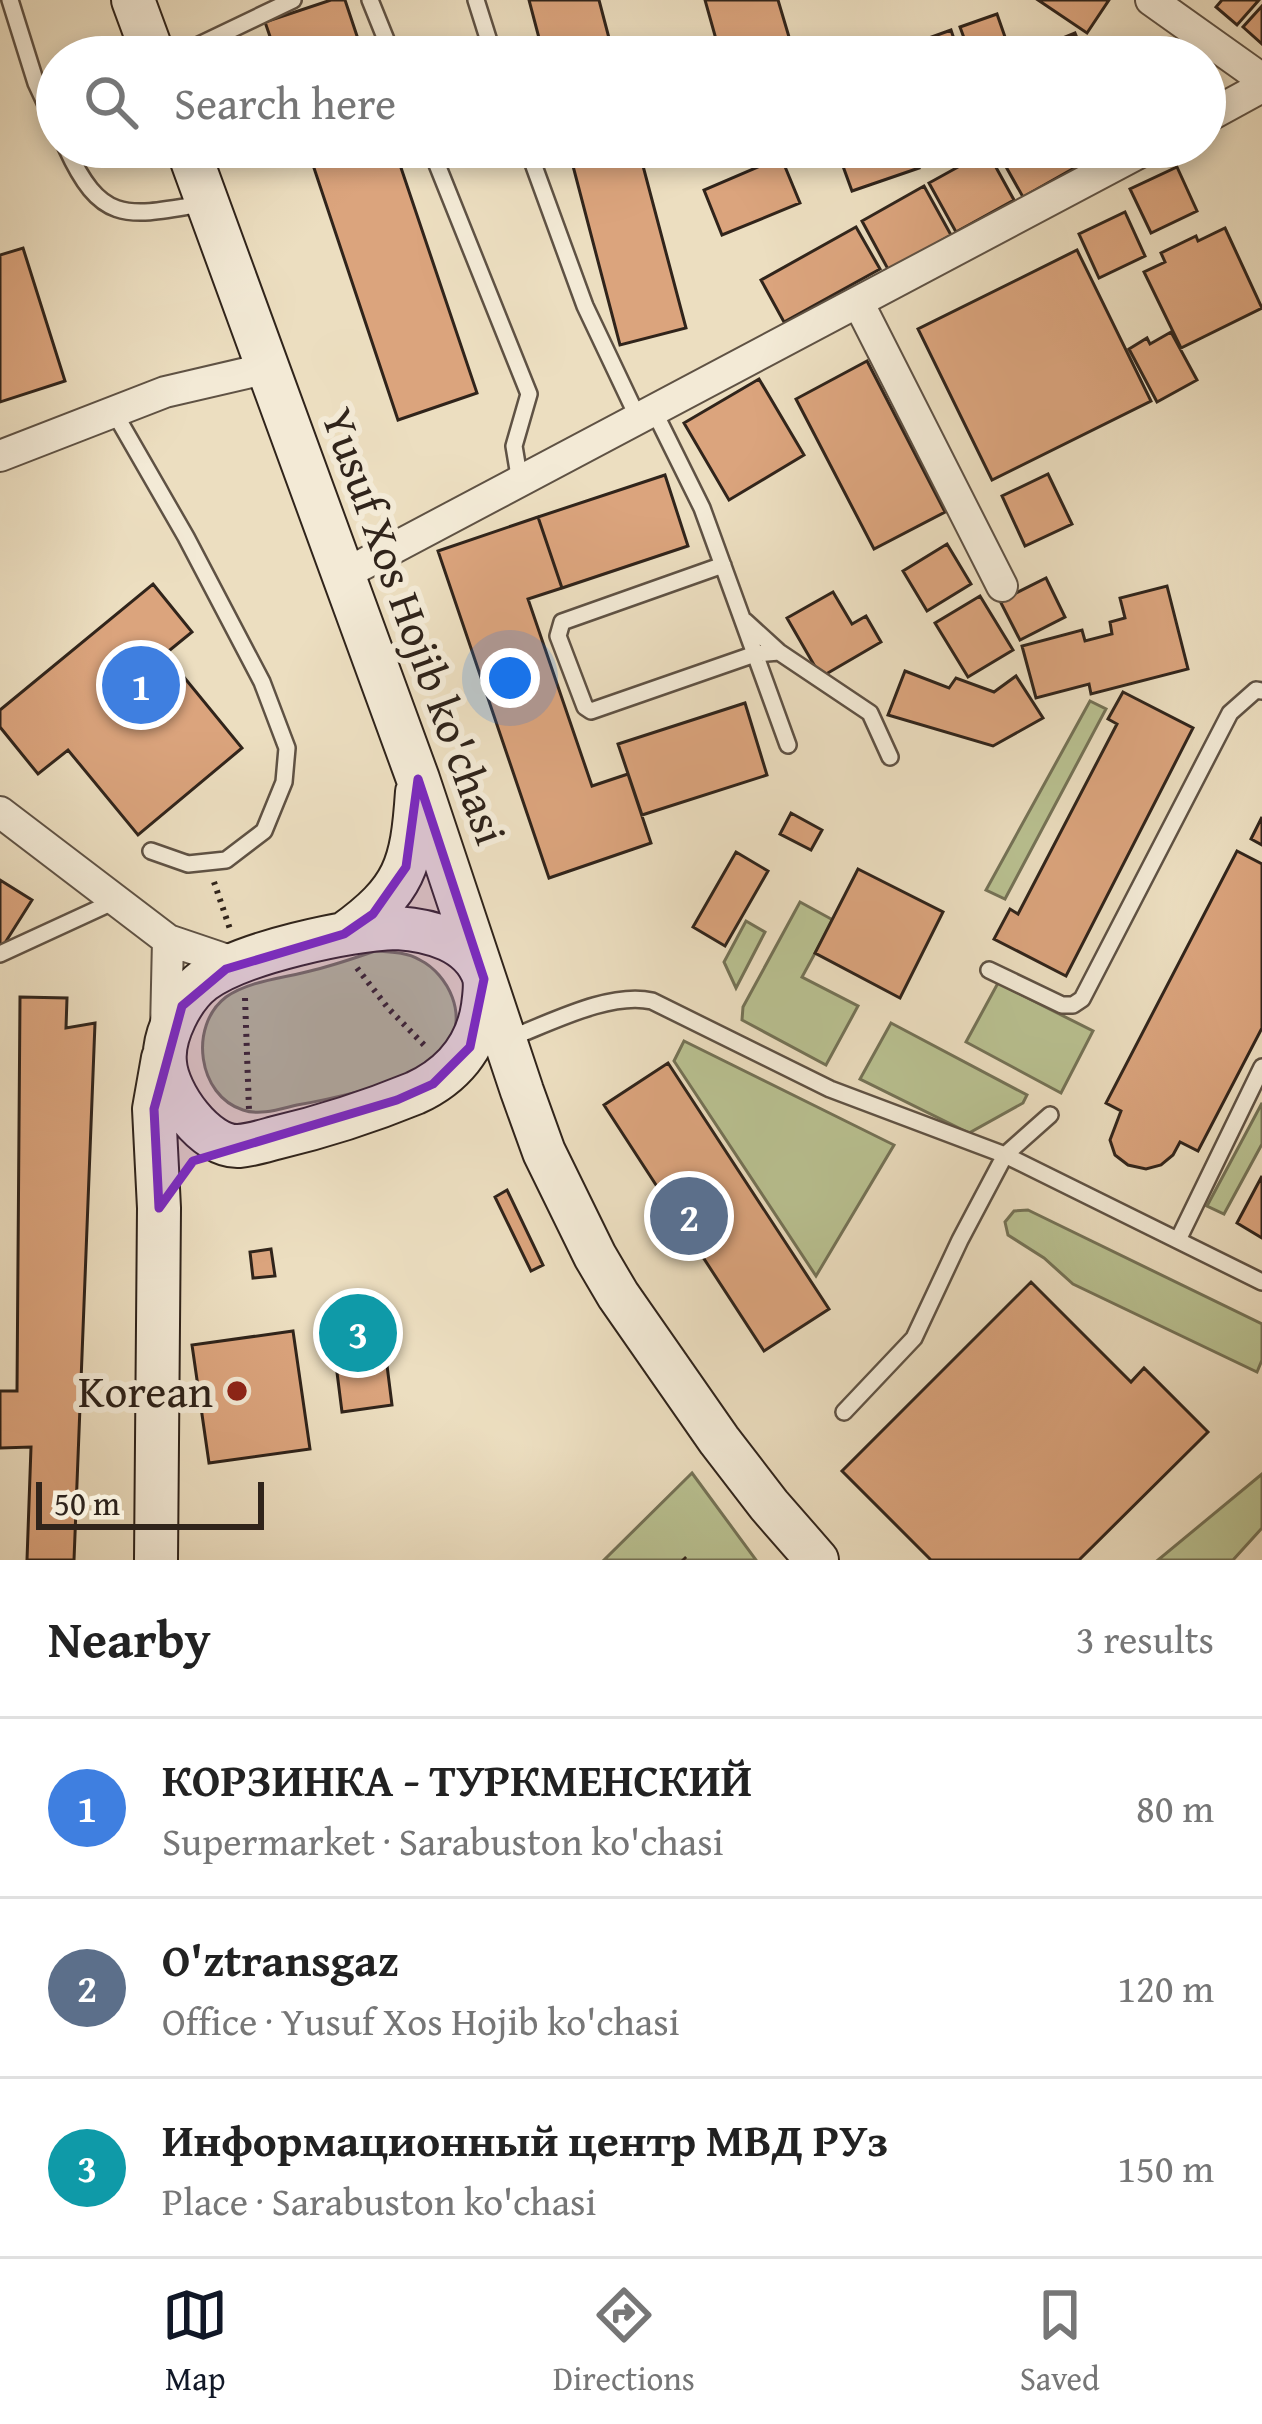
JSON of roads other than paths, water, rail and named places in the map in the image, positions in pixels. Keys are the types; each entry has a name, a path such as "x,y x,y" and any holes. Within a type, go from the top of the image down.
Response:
{"main road":[{"path":"133,0 146,36"},
{"name":"Yusuf Xos Hojib ko'chasi","path":"194,168 418,779 544,1152 607,1276 719,1440 817,1560"},
{"path":"338,936 373,914 406,867 418,779"},
{"path":"156,1560 159,1208 154,1109 166,1046 182,1006 200,983 240,964 338,936 397,928 433,933 466,952 484,979 484,1000 478,1028 450,1071 397,1100 204,1156 187,1165 166,1188 159,1208"},
{"path":"166,1046 168,1074 196,1125 206,1134 241,1146"}],"street":[{"path":"1151,0 1199,36"},
{"path":"1226,56 1262,83 1226,105"},
{"path":"343,575 1110,168"},
{"path":"858,302 1002,586"},
{"path":"0,456 164,392 268,368"},
{"path":"0,812 168,940 240,964"},
{"path":"166,1046 168,940"}],"lane":[{"path":"10,0 36,80"},
{"path":"218,36 293,0"},
{"path":"370,0 385,36"},
{"path":"476,0 487,36"},
{"path":"75,168 104,206 129,214 207,203"},
{"path":"438,168 529,394 514,446 520,483"},
{"path":"535,168 585,306 702,508 788,745"},
{"path":"114,412 262,682 287,748 284,782 264,831 226,860 188,863 152,851"},
{"path":"723,565 562,622 558,636 585,707 591,711 755,654 779,652"},
{"path":"742,619 779,652 870,713 890,757"},
{"path":"989,970 1062,1005 1082,999 1230,712 1256,690 1262,691"},
{"path":"0,954 118,900"},
{"path":"505,1040 615,1000 639,998 830,1089 1005,1155 1262,1282"},
{"path":"1178,1240 1262,1067"},
{"path":"844,1412 914,1338 1005,1155 1049,1115"}],"place":[{"name":"КОРЗИНКА - ТУРКМЕНСКИЙ","path":"141,685"},
{"name":"O'ztransgaz","path":"689,1216"},
{"name":"Информационный центр МВД РУз","path":"358,1333"},
{"name":"Korean","path":"237,1391"}]}
